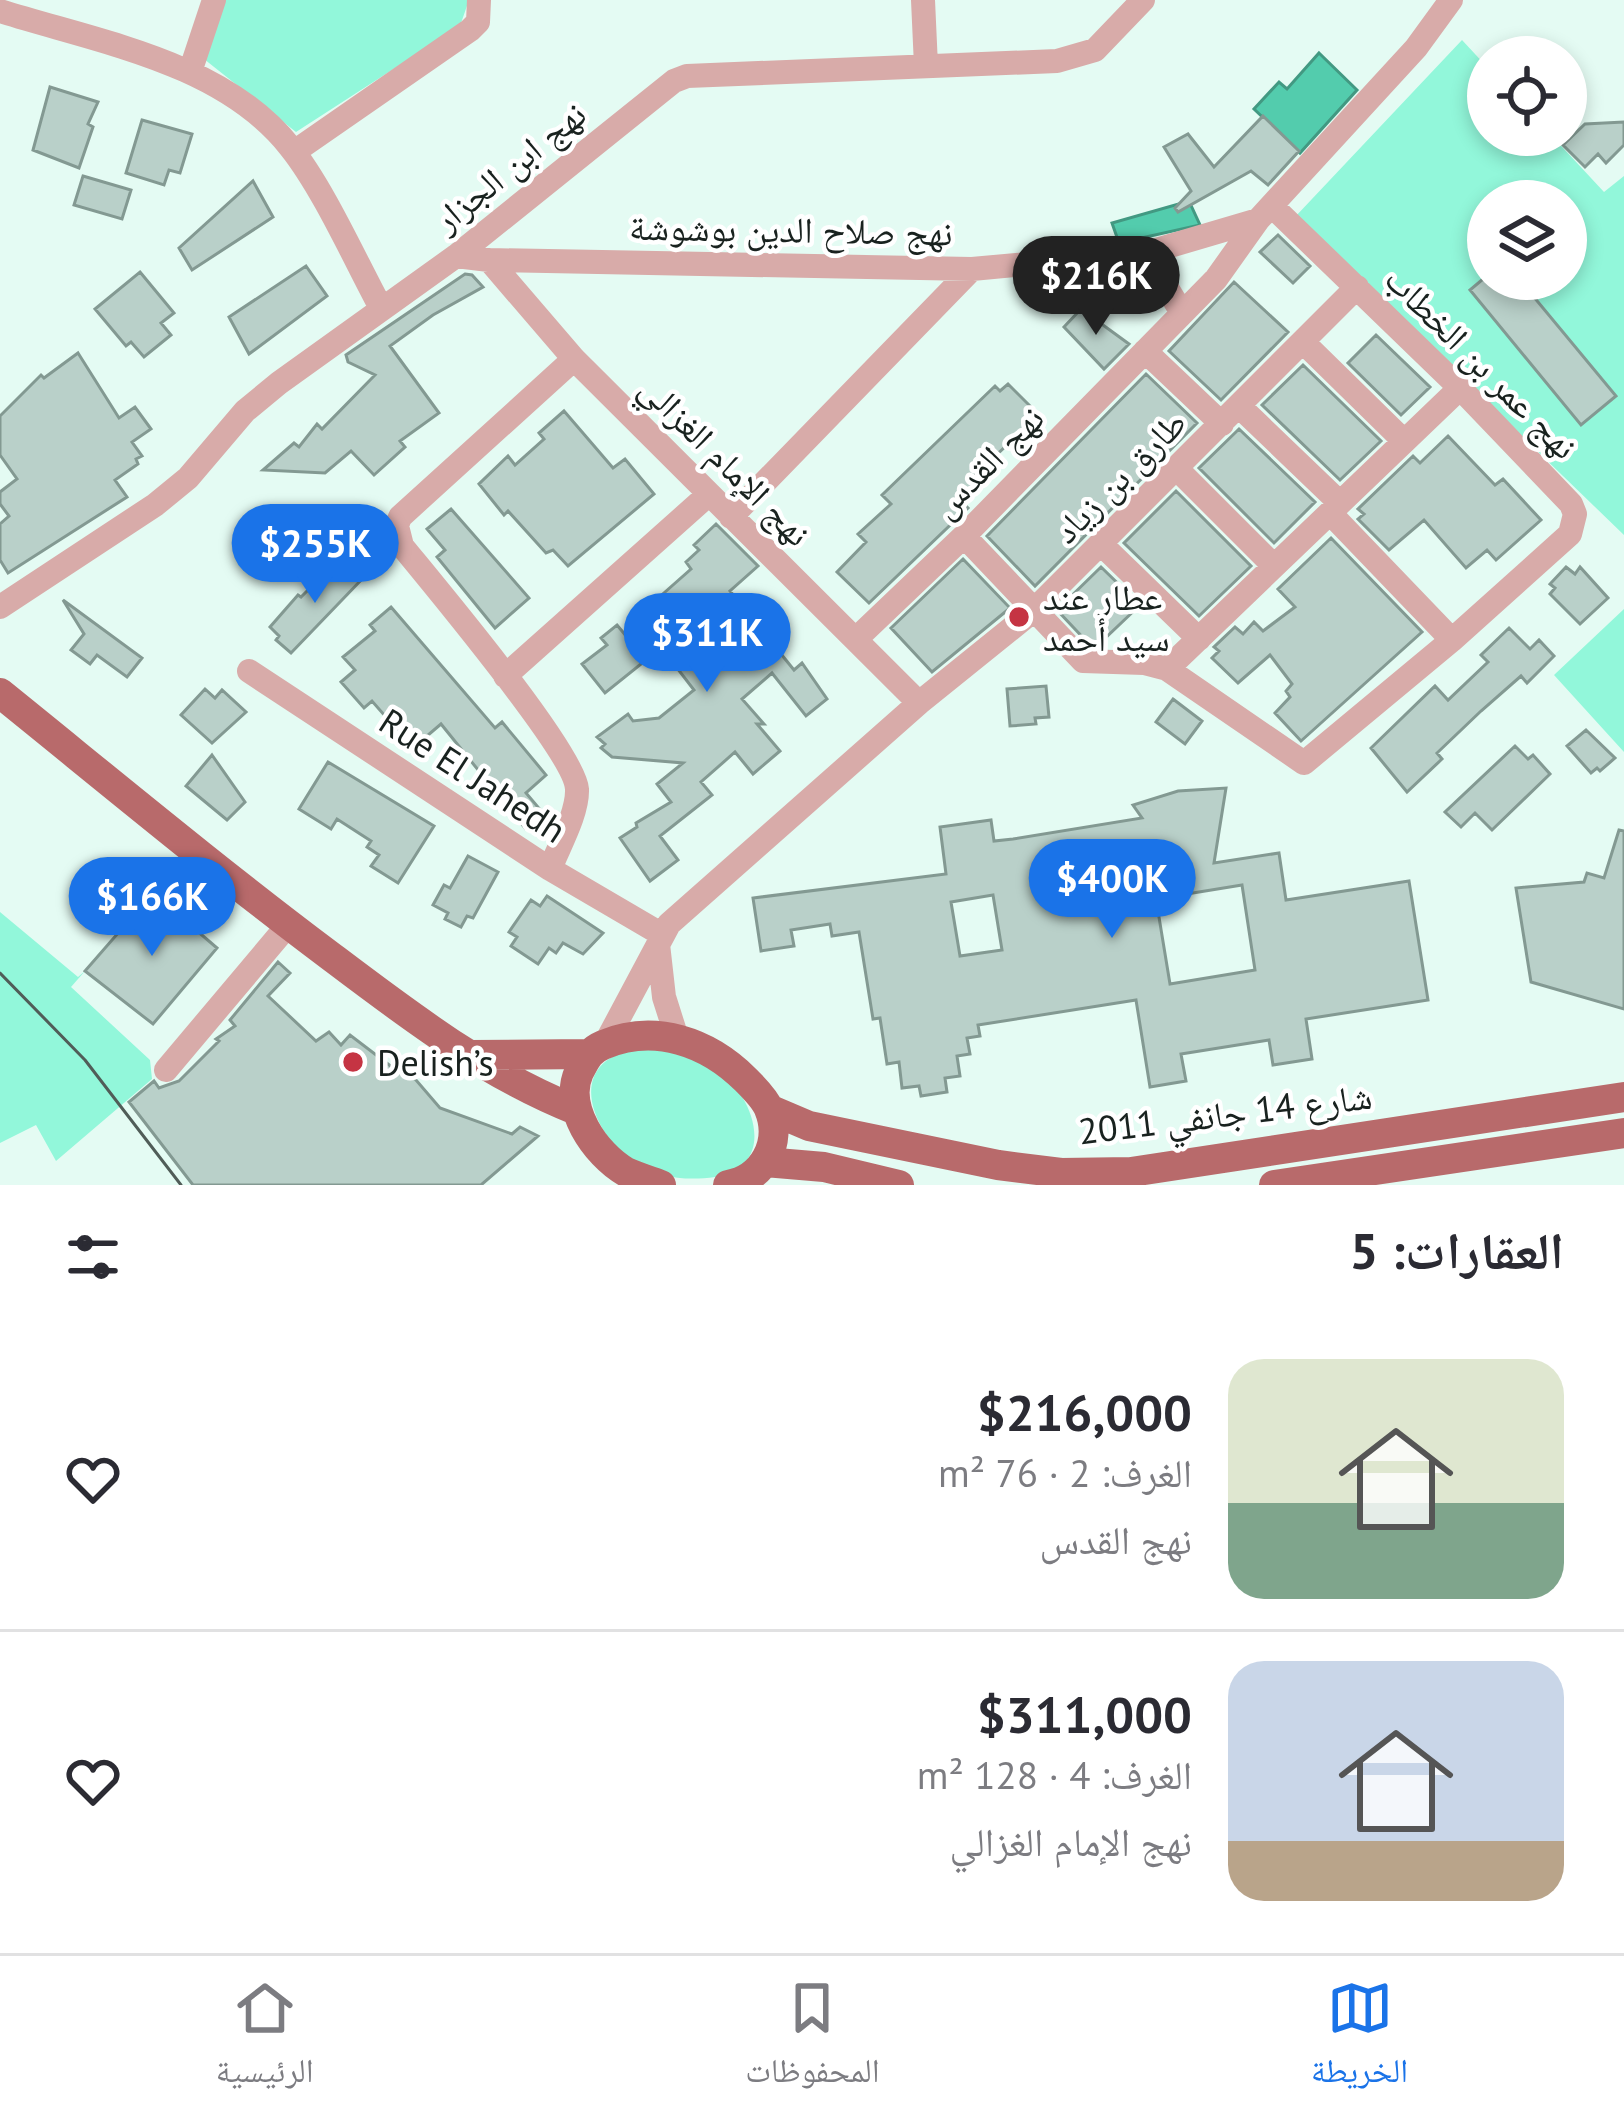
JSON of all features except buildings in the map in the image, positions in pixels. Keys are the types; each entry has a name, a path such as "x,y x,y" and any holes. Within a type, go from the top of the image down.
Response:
{"main road":[{"path":"0,693 288,925 412,1018 530,1091 576,1109"},
{"path":"471,1055 596,1049 646,1036 676,1038 724,1058 770,1109 768,1172"},
{"path":"596,1049 574,1082 576,1109 590,1138 623,1170 661,1185"},
{"name":"شارع 14 جانفي 2011","path":"770,1109 809,1126 998,1165 1061,1173 1108,1172 1624,1097"},
{"name":"شارع 14 جانفي 2011","path":"1274,1185 1624,1133"},
{"path":"728,1185 768,1172 824,1167 899,1185"}],"street":[{"path":"190,71 214,0"},
{"path":"294,152 470,30 478,22 479,0"},
{"path":"923,0 926,67"},
{"name":"نهج ابن الجزار","path":"0,607 155,505 188,478 245,411 456,256 674,81 687,76 1080,57 1115,32 1143,0"},
{"path":"1265,213 1415,48 1444,2"},
{"path":"0,11 190,71 247,104 294,152 381,308"},
{"name":"نهج صلاح الدين بوشوشة","path":"456,256 972,269 1146,253 1265,213"},
{"name":"نهج عمر بن الخطاب","path":"1167,668 1304,763 1453,640 1570,534 1575,514 1571,504 1460,388 1357,287 1265,213"},
{"name":"نهج القدس","path":"856,639 1216,279 1265,213"},
{"path":"1146,253 1182,313"},
{"name":"نهج الإمام الغزالي","path":"489,260 574,358 919,703"},
{"path":"731,517 972,269"},
{"name":"طارق بن زياد","path":"919,703 1033,611 1357,287"},
{"path":"1303,342 1404,441"},
{"path":"1145,351 1231,416 1335,508 1453,640"},
{"path":"550,869 577,795 576,783 506,676 402,546 397,526 400,517 574,358"},
{"path":"964,536 1082,661 1167,668 1460,388"},
{"path":"1177,469 1274,566"},
{"path":"506,676 708,495"},
{"path":"1101,544 1199,639"},
{"name":"Rue El Jahedh","path":"249,671 659,939"},
{"path":"596,1049 659,939 919,703"},
{"path":"166,1070 288,925"},
{"path":"659,939 664,997 676,1038"}],"shaded area":[{"path":"224,0 469,0 460,26 296,132 204,59"},
{"path":"1462,40 1467,45 1467,156 1571,156 1604,192 1624,176 1624,535 1295,217"},
{"path":"1319,53 1357,90 1300,153 1254,109 1279,82 1287,89"},
{"path":"1189,201 1200,225 1119,243 1112,223"},
{"path":"1624,609 1624,752 1554,675"},
{"path":"0,912 78,977 85,971 71,987 150,1060 152,1079 56,1161 36,1125 0,1143"},
{"path":"650,1048 705,1062 739,1092 754,1126 754,1143 736,1170 715,1177 673,1177 634,1163 612,1143 592,1101 596,1073 616,1056"}],"tram line":[{"path":"0,973 85,1060 181,1185"}],"place":[{"name":"عطار عند سيد أحمد","path":"1019,617"},
{"name":"Delish’s","path":"353,1062"}]}
